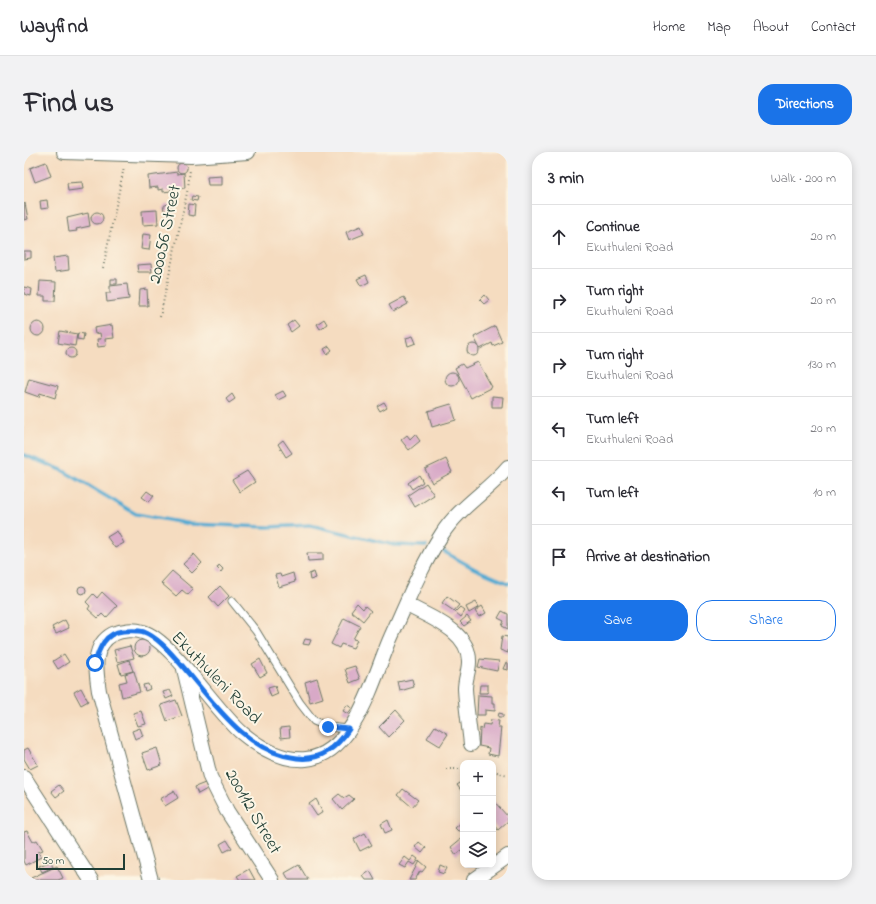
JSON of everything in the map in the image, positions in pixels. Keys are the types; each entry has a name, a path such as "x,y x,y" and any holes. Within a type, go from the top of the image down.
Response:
{"street":[{"path":"64,152 191,156 248,152"},
{"name":"Ekuthuleni Road","path":"151,880 99,691 95,663 100,647 109,637 119,632 132,630 145,632 166,648 242,732 264,748 283,756 306,759 327,753 344,737 363,707 390,639 407,605 423,565 443,532 458,514 507,469"},
{"path":"407,605 454,632 462,640 469,662 466,674 465,689 471,744"},
{"name":"200112 Street","path":"184,667 210,777 227,811 272,880"},
{"path":"24,777 91,880"},
{"path":"474,880 508,856"}],"lane":[{"path":"232,601 256,631 300,703 314,721 328,727 349,729"}],"path":[{"path":"103,268 126,154"},
{"name":"200056 Street","path":"160,317 188,188 191,156"},
{"path":"446,769 460,770"},
{"path":"496,772 508,775"}],"building":[{"path":"46,162 51,176 35,182 30,168"},
{"path":"182,163 187,168 182,173 177,168"},
{"path":"177,172 177,174 184,173 185,188 171,189 171,191 163,192 163,189 158,190 158,187 149,188 148,176"},
{"path":"222,176 222,185 208,185 207,177"},
{"path":"82,182 83,189 68,191 67,183"},
{"path":"192,196 198,197 197,201 191,200"},
{"path":"47,200 48,208 41,209 40,201"},
{"path":"25,203 28,219 24,220 24,204"},
{"path":"167,204 170,205 170,211 167,212 164,211 163,208 164,205"},
{"path":"189,204 195,205 194,216 188,215"},
{"path":"157,210 158,224 143,225 142,211"},
{"path":"95,212 99,212 103,218 99,224 95,224 91,220 91,216"},
{"path":"88,213 90,226 76,229 77,231 69,232 67,218"},
{"path":"361,226 364,234 349,240 346,232"},
{"path":"143,234 151,235 149,250 141,249"},
{"path":"24,251 31,251 31,258 24,259"},
{"path":"68,256 69,270 55,272 53,258"},
{"path":"151,264 152,272 138,272 137,265"},
{"path":"366,275 369,282 361,286 357,279"},
{"path":"111,279 117,279 117,284 111,284"},
{"path":"40,281 56,282 55,301 45,301 45,296 39,296"},
{"path":"127,284 129,299 107,302 106,293 110,293 110,286"},
{"path":"24,287 32,289 31,296 24,294"},
{"path":"147,289 148,306 139,306 140,290"},
{"path":"485,295 489,300 484,304 480,300"},
{"path":"404,297 408,304 393,312 389,305"},
{"path":"324,319 327,324 320,329 317,324"},
{"path":"294,320 299,326 291,332 287,325"},
{"path":"38,322 43,324 45,329 43,334 38,336 33,334 31,329 33,324"},
{"path":"112,325 114,338 105,339 106,346 98,347 97,339 101,339 100,333 95,334 94,328"},
{"path":"495,326 502,342 493,346 492,343 480,349 474,337"},
{"path":"60,331 77,334 75,346 58,343"},
{"path":"78,333 84,334 83,340 77,339"},
{"path":"413,336 416,343 408,346 406,338"},
{"path":"471,344 475,344 479,350 475,356 471,356 467,352 467,348"},
{"path":"329,346 332,350 327,354 324,349"},
{"path":"69,348 73,348 75,349 75,357 69,358 66,355 66,351"},
{"path":"478,362 492,387 471,398 455,368 462,364 465,368"},
{"path":"449,372 455,372 459,376 459,382 455,386 449,386 445,382 445,376"},
{"path":"29,378 58,386 55,398 40,393 39,397 25,392"},
{"path":"283,391 286,396 278,400 275,395"},
{"path":"232,394 235,399 229,403 226,399"},
{"path":"492,396 503,397 502,407 492,407"},
{"path":"384,402 387,407 380,411 377,406"},
{"path":"451,404 456,420 432,427 428,411"},
{"path":"415,434 420,441 409,450 401,440 407,435 410,439"},
{"path":"283,440 292,453 286,457 278,444"},
{"path":"446,459 452,472 432,483 425,469"},
{"path":"247,471 255,482 240,492 232,480"},
{"path":"419,475 423,482 412,489 408,483"},
{"path":"426,483 434,495 415,507 408,495"},
{"path":"147,491 154,496 149,502 142,497"},
{"path":"117,531 124,543 115,548 107,537"},
{"path":"307,553 323,553 323,560 308,561"},
{"path":"194,554 202,563 192,573 183,564"},
{"path":"219,565 223,569 221,572 217,568"},
{"path":"172,571 193,589 188,595 182,590 176,596 161,583"},
{"path":"314,572 316,578 310,580 309,574"},
{"path":"293,573 295,582 279,587 275,575 280,574 281,577"},
{"path":"80,586 84,586 86,590 84,594 80,594 78,592 78,588"},
{"path":"220,586 229,596 218,607 209,597"},
{"path":"102,592 117,606 106,618 102,614 98,618 88,609 90,606 86,602 93,594 97,598"},
{"path":"447,596 459,605 454,611 442,603"},
{"path":"476,602 479,607 469,613 466,607"},
{"path":"357,603 363,609 365,606 371,611 363,621 351,611"},
{"path":"482,606 486,613 479,617 475,611"},
{"path":"460,607 465,611 461,617 455,612"},
{"path":"502,611 508,614 508,629 502,626 504,621 498,618"},
{"path":"467,616 471,621 464,626 460,622"},
{"path":"344,618 360,626 353,639 357,640 353,648 341,644 339,648 331,644"},
{"path":"65,620 69,628 56,634 52,627"},
{"path":"502,636 508,637 508,653 500,650"},
{"path":"305,639 311,640 309,645 303,644"},
{"path":"142,640 148,642 150,648 148,654 142,656 136,654 134,648 136,642"},
{"path":"130,646 134,658 117,662 114,650"},
{"path":"64,654 69,662 58,669 53,661"},
{"path":"260,659 267,673 260,677 252,664"},
{"path":"480,659 499,661 497,671 478,667"},
{"path":"129,660 133,671 121,674 118,664"},
{"path":"506,662 508,663 508,670 503,669"},
{"path":"355,666 360,679 350,683 345,669"},
{"path":"134,671 140,692 122,697 119,683 127,681 125,674"},
{"path":"317,678 323,698 310,702 305,682"},
{"path":"412,679 414,687 400,691 398,682"},
{"path":"148,684 150,689 145,691 143,685"},
{"path":"480,685 488,685 488,693 479,693"},
{"path":"275,686 278,694 271,697 268,688"},
{"path":"81,688 88,701 81,705 74,692"},
{"path":"170,690 173,696 166,699 163,692"},
{"path":"478,695 492,696 492,703 495,703 495,711 485,710 485,715 477,715"},
{"path":"176,700 182,716 167,721 161,705"},
{"path":"347,705 352,708 348,714 343,711"},
{"path":"396,710 405,720 388,737 379,727"},
{"path":"141,711 146,724 138,726 133,713"},
{"path":"499,713 503,714 503,717 498,717"},
{"path":"491,720 499,721 498,727 501,727 498,756 488,754 489,748 479,746 480,728 482,729 483,724 490,725"},
{"path":"435,726 448,734 440,746 427,738"},
{"path":"289,727 290,737 281,738 280,728"},
{"path":"140,728 143,736 135,739 132,731"},
{"path":"28,748 38,765 30,769 24,759 24,750"},
{"path":"157,748 162,765 148,770 142,753"},
{"path":"205,783 207,789 198,794 195,787"},
{"path":"59,785 64,791 56,797 51,791"},
{"path":"403,789 418,800 412,807 398,795"},
{"path":"174,791 178,798 165,806 160,799"},
{"path":"339,794 344,798 349,795 354,799 342,810 333,799"},
{"path":"316,799 323,812 317,816 309,804"},
{"path":"496,803 508,817 508,821 498,830 496,828"},
{"path":"388,820 392,830 385,833 381,824"},
{"path":"460,824 460,831 458,831 455,828"},
{"path":"27,831 33,842 37,840 43,850 38,852 41,857 26,865 24,861 24,832"},
{"path":"365,833 372,845 360,851 354,839"},
{"path":"227,840 232,848 224,852 220,844"},
{"path":"460,840 460,852 456,855 451,847"},
{"path":"419,842 426,848 422,853 415,847"},
{"path":"414,856 418,859 414,865 409,862 405,868 399,865 405,857 410,861"},
{"path":"51,861 53,867 42,872 39,866"},
{"path":"419,861 426,867 422,872 420,871 415,880 409,880"},
{"path":"299,865 308,880 289,880 285,873"},
{"path":"440,865 447,868 444,874 438,872"},
{"path":"57,866 63,878 58,880 32,880 31,878"},
{"path":"249,869 255,880 240,880 237,876"},
{"path":"370,871 375,880 366,880 363,876"}],"waterway":[{"path":"24,455 62,470 136,514 190,524 268,527 310,525 394,545 426,546"},
{"path":"441,550 475,569 508,583"}],"route":[{"path":"95,663 100,647 109,637 119,632 132,630 145,632 166,648 184,667 204,692 242,732 264,748 283,756 306,759 327,753 344,737 349,729 328,727"}]}
